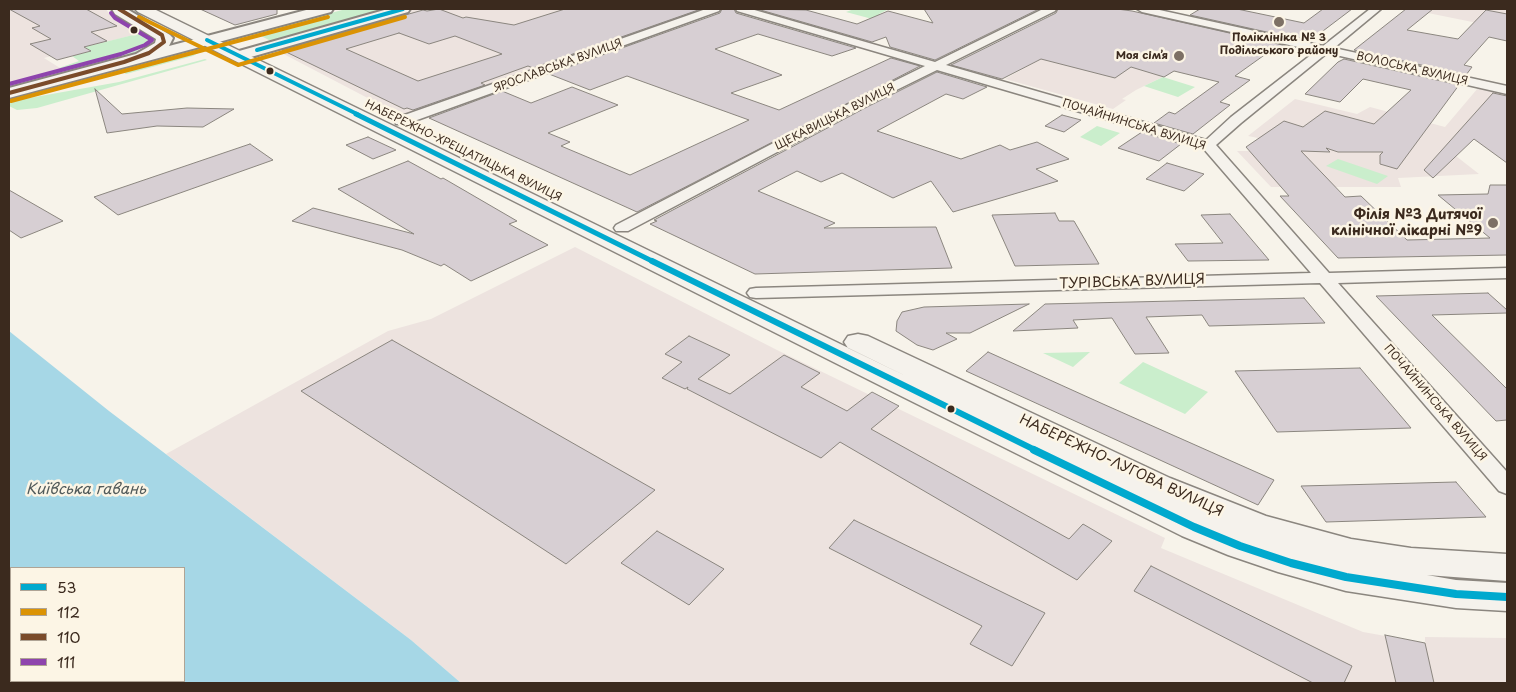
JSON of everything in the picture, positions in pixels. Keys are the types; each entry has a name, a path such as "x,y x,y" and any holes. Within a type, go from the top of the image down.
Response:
{"main road":[{"path":"119,9 165,38 164,42 156,49 124,62"},
{"name":"НАБЕРЕЖНО-ХРЕЩАТИЦЬКА ВУЛИЦЯ","path":"144,9 207,40 248,53 401,121 622,228 746,298"},
{"name":"НАБЕРЕЖНО-ХРЕЩАТИЦЬКА ВУЛИЦЯ","path":"170,9 225,35 248,53 746,298"},
{"path":"9,94 326,9"},
{"path":"248,53 403,9"},
{"name":"НАБЕРЕЖНО-ЛУГОВА ВУЛИЦЯ","path":"746,298 1158,486 1254,525 1350,552 1410,561 1507,567"},
{"name":"НАБЕРЕЖНО-ЛУГОВА ВУЛИЦЯ","path":"746,298 1149,507 1240,546 1346,578 1456,594 1507,597"}],"street":[{"name":"ЯРОСЛАВСЬКА ВУЛИЦЯ","path":"401,121 715,9"},
{"name":"ПОЧАЙНИНСЬКА ВУЛИЦЯ","path":"740,9 1208,145 1507,486"},
{"name":"ЩЕКАВИЦЬКА ВУЛИЦЯ","path":"622,228 935,66 1051,9"},
{"name":"ВОЛОСЬКА ВУЛИЦЯ","path":"1142,9 1507,90"},
{"path":"1208,145 1236,120 1376,9"},
{"name":"ТУРІВСЬКА ВУЛИЦЯ","path":"746,298 1324,276 1507,273"}],"shaded area":[{"path":"9,9 106,9 110,15 141,33 44,58 68,73 9,89"},
{"path":"414,9 711,9 402,116 276,50 286,45"},
{"path":"1432,9 1507,9 1507,29 1428,13"},
{"path":"1064,45 1179,69 1136,90 1122,99 1126,100 1113,109 1005,79"},
{"path":"1478,88 1507,94 1507,142 1478,135 1456,156 1479,174 1398,178 1401,187 1271,187 1237,151 1259,151 1258,138 1248,136 1295,99 1357,114 1370,107 1445,127"},
{"path":"575,247 777,350 1165,538 1161,548 1363,632 1425,643 1425,637 1507,638 1507,683 461,683 411,640 166,454 388,331 431,319"}],"green space":[{"path":"346,9 391,9 273,42 255,33"},
{"path":"854,9 889,9 879,14 902,20 891,24 846,12"},
{"path":"141,33 147,36 148,43 134,53 68,73 59,68 79,61 72,56 91,51 85,47"},
{"path":"194,47 202,51 193,56 126,74 116,68"},
{"path":"207,60 37,108 17,110 9,106 10,103 18,100 119,82"},
{"path":"1163,77 1195,87 1178,97 1144,86"},
{"path":"1097,126 1120,133 1101,146 1080,137"},
{"path":"1338,159 1388,176 1377,184 1326,166"},
{"path":"1090,352 1073,367 1043,353"},
{"path":"1143,362 1208,392 1185,414 1119,383"}],"water":[{"name":"Київська гавань","path":"9,331 109,411 411,640 461,683 9,683"}],"building":[{"path":"9,9 86,9 117,26 91,32 107,41 84,47 91,51 57,60 30,44 51,39 32,28 40,26"},
{"path":"200,9 277,9 277,14 235,25"},
{"path":"439,9 463,18 514,25 565,9 701,9 533,68 528,66 481,83 485,85 413,110 404,109 282,50 423,10","holes":["399,33 429,44 455,36 502,54 418,81 346,49"]},
{"path":"722,9 734,9 736,13 856,48 832,56 758,34 715,49 782,75 731,93 779,110 891,58 920,66 637,212 429,118 502,91 531,103 572,87 618,105 548,133 570,142 561,146 630,175 749,120 627,76 590,90 549,74 720,13"},
{"path":"757,9 806,10 857,24 888,11 933,23 924,9 1039,9 935,60 890,47 886,37 872,42"},
{"path":"1058,9 1117,9 1132,11 1287,46 1278,53 1270,51 1235,76 1250,80 1220,102 1230,105 1193,134 1154,123 1169,112 1175,114 1219,82 1174,71 1164,77 1131,67 1115,78 1041,59 1002,79 951,65 1056,13"},
{"path":"1200,9 1237,9 1304,23 1323,9 1352,9 1319,34 1308,32 1298,39 1190,15"},
{"path":"1406,9 1433,9 1407,30 1458,39 1486,10 1507,14 1507,41 1489,37 1464,65 1472,67 1466,75 1354,50"},
{"path":"1344,59 1459,85 1397,169 1380,164 1380,155 1383,152 1338,152 1326,148 1330,152 1301,151 1345,197 1361,196 1407,240 1490,238 1438,195 1488,194 1490,185 1507,185 1507,255 1338,258 1280,196 1289,196 1246,147 1284,121 1303,127 1325,111 1374,124 1411,90 1363,79 1340,102 1305,94 1338,62"},
{"path":"937,72 987,87 963,99 946,94 877,131 961,159 1000,145 1010,150 1037,142 1069,159 1036,169 1058,181 953,212 931,181 893,198 842,173 821,182 797,171 758,191 835,223 824,228 936,227 952,268 755,274 650,224 657,221 654,220 867,107"},
{"path":"95,89 122,114 187,108 234,109 203,127 157,126 107,133"},
{"path":"1493,93 1507,96 1507,163 1474,139 1433,178 1424,170"},
{"path":"1062,115 1081,120 1064,132 1045,126"},
{"path":"1142,132 1181,144 1159,161 1118,148"},
{"path":"368,137 396,150 373,159 346,145"},
{"path":"250,144 273,160 118,215 94,197"},
{"path":"408,161 441,179 443,178 517,221 509,224 548,245 471,281 444,264 441,266 402,250 292,221 313,208 414,234 338,189"},
{"path":"1167,163 1204,174 1184,191 1146,179"},
{"path":"9,190 63,221 21,238 9,230"},
{"path":"1055,213 1059,221 1074,221 1099,264 1015,266 992,215"},
{"path":"1230,214 1269,260 1188,261 1175,244 1223,243 1201,215"},
{"path":"1488,293 1507,310 1507,313 1432,315 1507,389 1507,420 1496,421 1376,296"},
{"path":"1304,298 1325,323 1209,326 1202,315 1146,317 1169,353 1135,354 1112,318 1073,320 1078,328 1013,331 1045,304"},
{"path":"1029,304 970,333 946,333 957,339 933,350 917,345 896,331 897,321 902,312 924,307"},
{"path":"689,336 730,355 698,379 730,394 784,355 820,373 801,387 847,411 872,392 899,406 871,429 1069,539 1083,524 1112,541 1077,580 840,442 821,458 687,389 688,387 685,389 662,378 682,362 665,354"},
{"path":"392,340 655,490 566,564 301,391"},
{"path":"988,352 1274,480 1258,505 966,371"},
{"path":"1360,368 1411,428 1277,432 1235,371"},
{"path":"1456,482 1486,517 1326,522 1301,486"},
{"path":"854,520 1045,613 1012,666 970,644 982,626 829,548"},
{"path":"657,531 724,569 689,605 621,563"},
{"path":"1151,566 1352,666 1344,683 1313,683 1134,591"},
{"path":"1385,635 1425,643 1434,683 1396,683"}],"transit line":[{"name":"110","path":"9,93 124,62 149,53 164,42 162,35 119,9"},
{"name":"53","path":"257,50 403,9"},
{"name":"111","path":"9,84 121,54 145,45 152,40 115,18 111,13"},
{"name":"112","path":"139,17 238,65 405,17"},
{"name":"112","path":"11,101 328,17"},
{"name":"53","path":"207,40 903,386 1194,527 1240,546 1291,563 1346,577 1456,594 1507,597"}],"place":[{"name":"Поліклініка № 3 Подільського району","path":"1279,22"},
{"name":"Моя сім’я","path":"1179,56"},
{"name":"Філія №3 Дитячої клінічної лікарні №9","path":"1493,223"}]}
